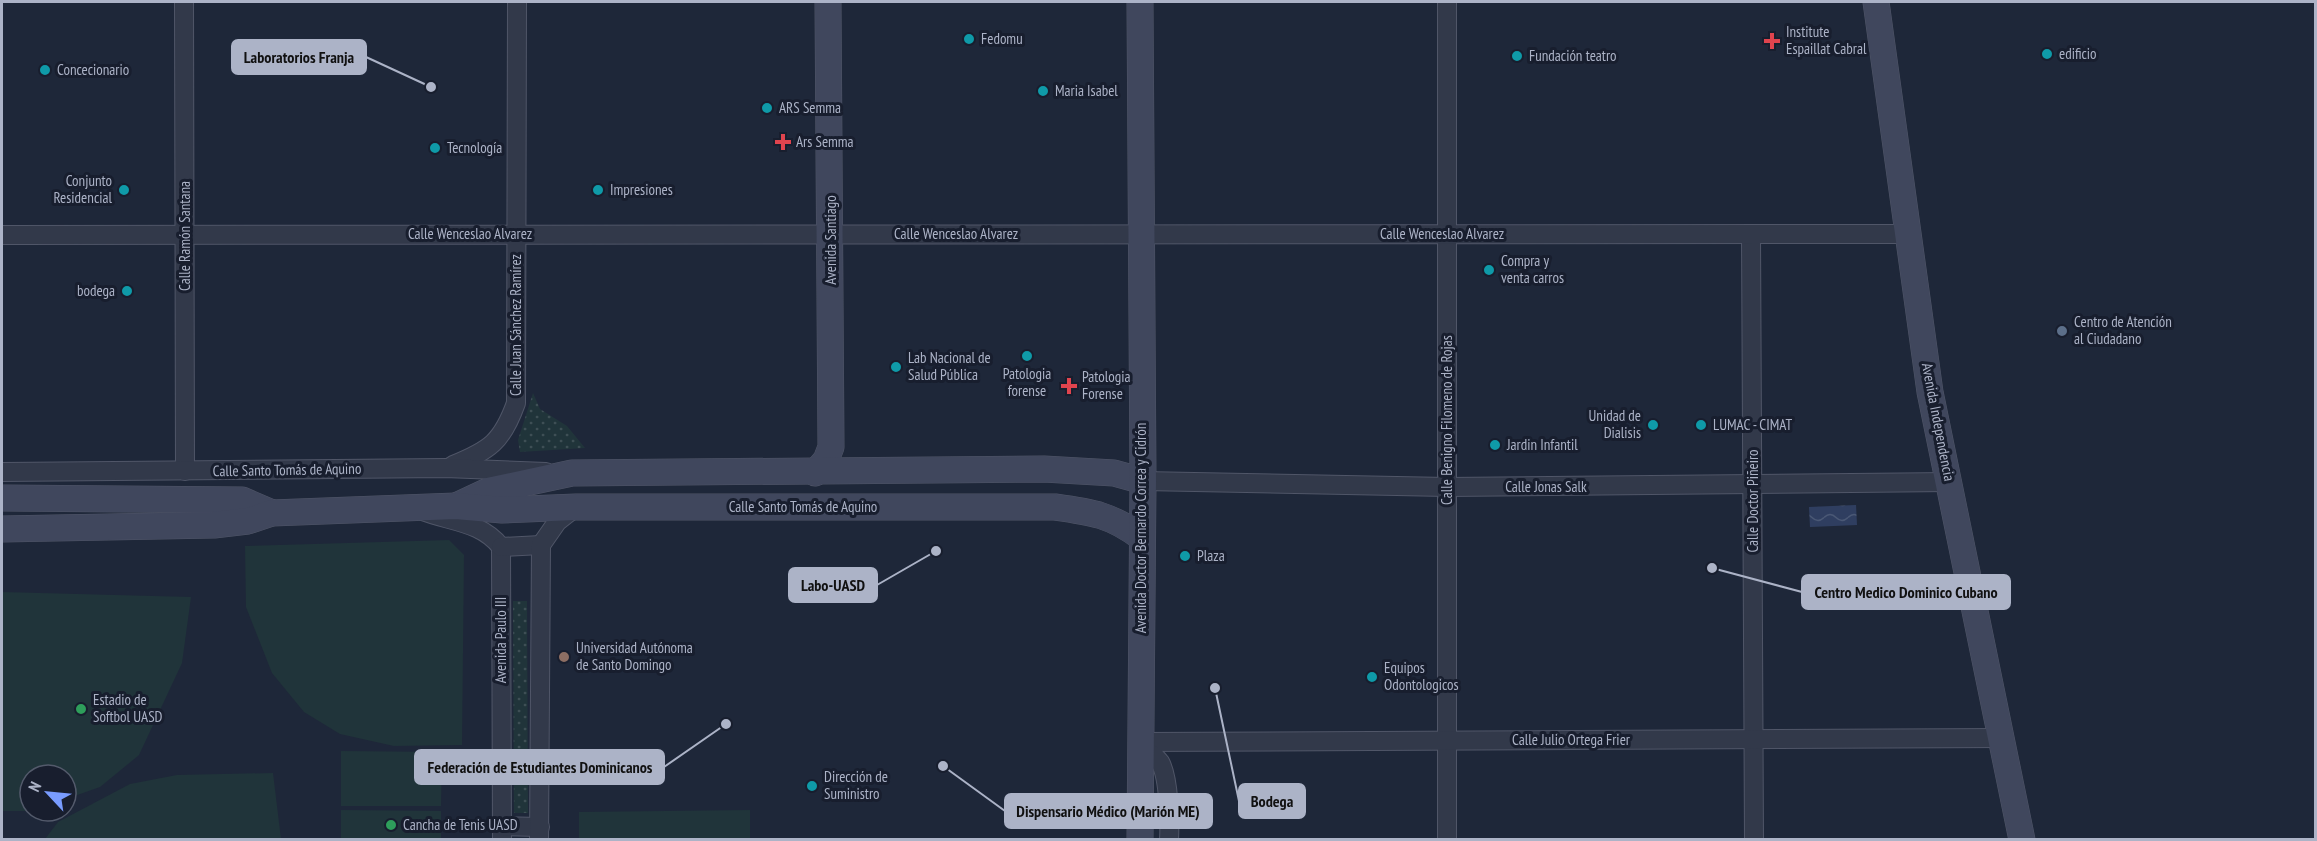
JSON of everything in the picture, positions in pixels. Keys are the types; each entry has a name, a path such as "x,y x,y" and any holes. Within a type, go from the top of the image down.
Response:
{"street":[{"name":"Calle Ramón Santana","path":"184,2 185,471"},
{"name":"Calle Juan Sánchez Ramírez","path":"445,468 479,454 496,443 508,426 516,403 517,2"},
{"name":"Avenida Santiago","path":"815,473 826,460 831,447 828,2"},
{"name":"Avenida Doctor Bernardo Correa y Cidrón","path":"1140,2 1143,481 1140,840"},
{"name":"Calle Benigno Filomeno de Rojas","path":"1447,2 1447,840"},
{"name":"Avenida Independencia","path":"1876,2 1910,234 1930,392 2022,840"},
{"name":"Calle Doctor Piñeiro","path":"1751,234 1754,840"},
{"name":"Calle Wenceslao Alvarez","path":"2,235 1910,234"},
{"name":"Calle Santo Tomás de Aquino","path":"2,472 445,468 572,473 815,473 1044,469 1114,473 1143,481"},
{"name":"Calle Santo Tomás de Aquino","path":"456,506 488,491 572,473"},
{"name":"Calle Jonas Salk","path":"1143,481 1447,488 1950,482"},
{"path":"2,498 242,500 272,513"},
{"name":"Calle Santo Tomás de Aquino","path":"2,529 214,525 248,521 272,513 456,506 502,510 576,507 1055,507 1095,512 1121,522 1142,538"},
{"path":"418,509 442,519 480,528 492,535 501,547 541,545 557,522 576,507"},
{"name":"Avenida Paulo III","path":"501,547 502,833 539,833 541,545"},
{"name":"Calle Julio Ortega Frier","path":"1140,745 2002,738"},
{"path":"1140,745 1154,755 1164,773 1169,840"}],"shaded area":[{"path":"533,393 540,409 567,426 585,448 520,452 518,440"},
{"path":"449,540 464,555 462,745 394,746 340,734 304,712 272,673 246,607 245,546"},
{"name":"Estadio de Softbol UASD","path":"2,592 191,597 182,663 139,755 100,787 78,795 78,763 18,763 18,811 2,811"},
{"path":"513,601 527,601 528,813 514,813"},
{"path":"341,751 442,752 441,806 341,806"},
{"path":"273,773 281,839 45,839 57,823 78,823 78,811 130,784 177,775"},
{"name":"Cancha de Tenis UASD","path":"341,810 441,811 441,839 341,839"},
{"path":"750,810 750,839 579,839 579,812"}],"water":[{"path":"1856,505 1857,525 1810,527 1809,507"}],"place":[{"name":"Fedomu","path":"969,39"},
{"name":"Institute Espaillat Cabral","path":"1772,41"},
{"name":"edificio","path":"2047,54"},
{"name":"Fundación teatro","path":"1517,56"},
{"name":"Concecionario","path":"45,70"},
{"name":"Laboratorios Franja","path":"431,87"},
{"name":"Maria Isabel","path":"1043,91"},
{"name":"ARS Semma","path":"767,108"},
{"name":"Ars Semma","path":"783,142"},
{"name":"Tecnología","path":"435,148"},
{"name":"Conjunto Residencial","path":"124,190"},
{"name":"Impresiones","path":"598,190"},
{"name":"Compra y venta carros","path":"1489,270"},
{"name":"bodega","path":"127,291"},
{"name":"Centro de Atención al Ciudadano","path":"2062,331"},
{"name":"Patologia forense","path":"1027,356"},
{"name":"Lab Nacional de Salud Pública","path":"896,367"},
{"name":"Patologia Forense","path":"1069,386"},
{"name":"Unidad de Dialisis","path":"1653,425"},
{"name":"LUMAC - CIMAT","path":"1701,425"},
{"name":"Jardin Infantil","path":"1495,445"},
{"name":"Labo-UASD","path":"936,551"},
{"name":"Plaza","path":"1185,556"},
{"name":"Centro Medico Dominico Cubano","path":"1712,568"},
{"name":"Universidad Autónoma de Santo Domingo","path":"564,657"},
{"name":"Equipos Odontologicos","path":"1372,677"},
{"name":"Bodega","path":"1215,688"},
{"name":"Estadio de Softbol UASD","path":"81,709"},
{"name":"Federación de Estudiantes Dominicanos","path":"726,724"},
{"name":"Dispensario Médico (Marión ME)","path":"943,766"},
{"name":"Dirección de Suministro","path":"812,786"},
{"name":"Cancha de Tenis UASD","path":"391,825"}]}
